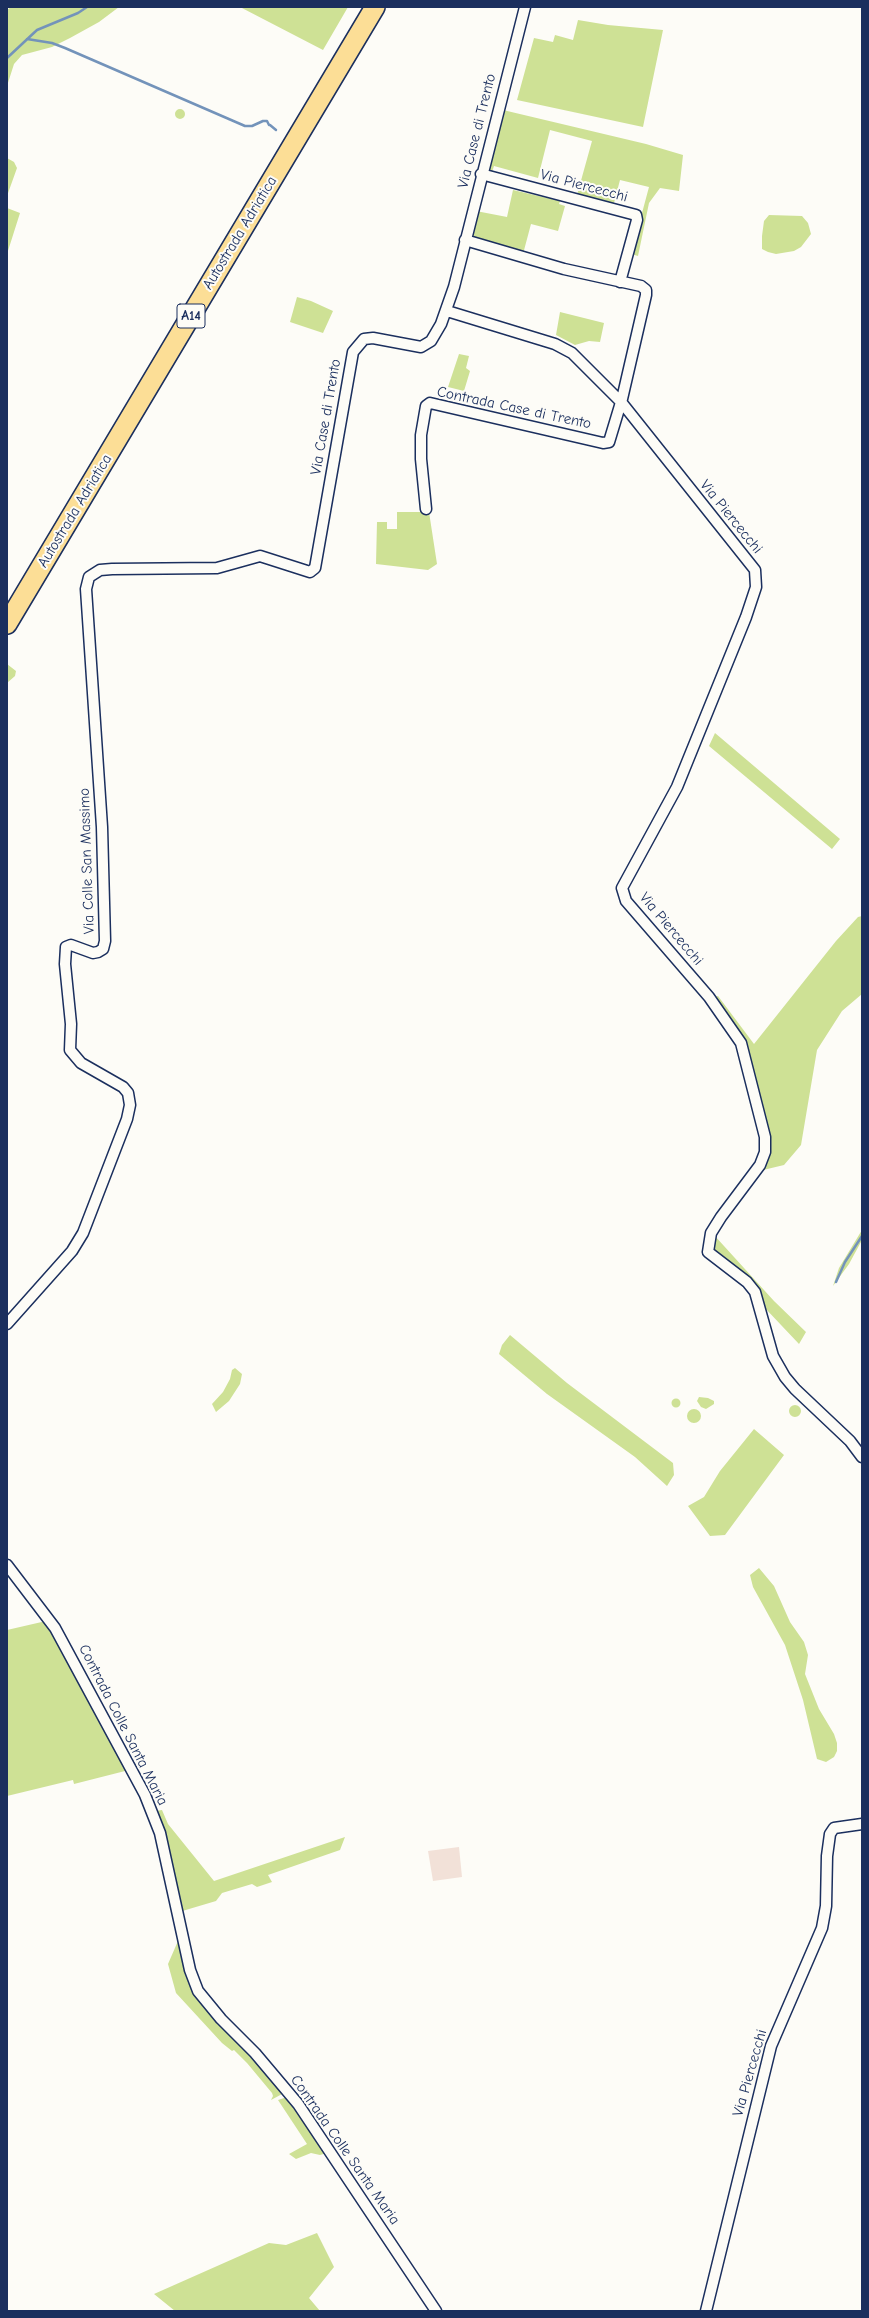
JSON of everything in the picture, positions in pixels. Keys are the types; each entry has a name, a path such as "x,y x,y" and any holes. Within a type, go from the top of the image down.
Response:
{"highway":[{"name":"Autostrada Adriatica","path":"7,602 361,7"},
{"name":"Autostrada Adriatica","path":"7,624 375,7"}],"street":[{"name":"Via Case di Trento","path":"89,577 100,570 112,569 217,568 260,556 310,572 315,568 318,560 353,352 364,340 374,338 414,347 425,346 431,340 447,311 525,7"},
{"name":"Via Piercecchi","path":"481,174 636,215 637,220 620,282"},
{"path":"465,240 564,269 641,286 646,290 622,403"},
{"name":"Via Piercecchi","path":"447,311 555,344 572,353 622,403 755,570 756,587 677,788 622,888 626,900 709,997 741,1043 766,1137 765,1152 760,1165 721,1217 711,1233 708,1252 747,1282 755,1292 773,1356 785,1377 795,1389 850,1441 862,1457"},
{"name":"Contrada Case di Trento","path":"426,509 421,459 421,435 426,406 430,403 604,443 609,442 612,437 622,403"},
{"name":"Via Colle San Massimo","path":"7,1324 72,1251 83,1233 127,1119 130,1105 128,1093 123,1087 81,1063 70,1050 71,1024 65,964 66,947 71,945 93,953 103,949 105,941 102,827 86,589 89,577"},
{"name":"Contrada Colle Santa Maria","path":"7,1565 55,1628 145,1795 160,1833 190,1970 198,1991 221,2019 255,2053 298,2104 436,2311"},
{"name":"Via Piercecchi","path":"706,2311 771,2046 822,1928 826,1906 827,1856 830,1834 834,1828 862,1824"}],"shaded area":[{"path":"459,1847 462,1877 433,1881 428,1851"}],"green space":[{"path":"11,7 119,7 99,22 52,47 22,55 14,64 7,86 7,10"},
{"path":"240,7 348,7 323,50"},
{"path":"578,20 608,25 663,30 643,127 517,100 534,38 553,42 555,35 573,40"},
{"path":"178,109 182,109 185,114 182,119 178,119 175,116 175,112"},
{"path":"503,110 646,144 683,155 679,191 660,188 649,203 638,256 631,254 649,187 620,180 614,203 577,195 592,141 550,130 538,178 494,166 492,172 485,171"},
{"path":"7,158 14,162 17,168 7,196"},
{"path":"513,190 560,201 559,204 565,206 558,231 531,224 523,254 470,239 476,211 507,217"},
{"path":"7,208 20,213 7,254"},
{"path":"769,215 802,216 808,223 811,234 801,247 794,251 776,254 768,252 762,249 762,236 764,221"},
{"path":"297,297 311,301 333,311 323,333 290,322"},
{"path":"560,312 604,323 600,342 589,341 575,345 556,335"},
{"path":"459,354 469,356 466,368 470,371 464,391 448,387"},
{"path":"397,512 429,512 437,564 428,570 376,564 377,522 387,522 387,529 397,529"},
{"path":"7,664 16,671 15,676 7,683"},
{"path":"715,733 840,839 832,849 709,746"},
{"path":"862,916 862,994 842,1011 817,1050 801,1145 784,1165 759,1171 767,1154 743,1044 711,998 718,996 754,1044 836,941 858,917"},
{"path":"862,1230 862,1240 849,1264 833,1286 839,1268"},
{"path":"714,1235 774,1301 806,1332 799,1344 764,1307 757,1289 710,1249"},
{"path":"510,1335 567,1383 673,1463 674,1475 667,1486 635,1457 547,1394 499,1354 502,1345"},
{"path":"235,1368 242,1374 240,1384 229,1401 216,1412 212,1404 223,1392 230,1379 232,1370"},
{"path":"699,1397 708,1398 714,1401 714,1404 706,1409 701,1407 697,1401"},
{"path":"676,1398 681,1403 676,1408 671,1403"},
{"path":"793,1405 797,1405 801,1411 797,1417 793,1417 789,1413 789,1409"},
{"path":"694,1409 699,1411 701,1416 699,1421 694,1423 689,1421 687,1416 689,1411"},
{"path":"754,1429 784,1455 725,1535 710,1536 688,1506 704,1497 720,1471"},
{"path":"759,1568 774,1586 790,1622 804,1642 808,1655 805,1674 819,1709 834,1734 837,1743 837,1751 834,1757 826,1762 817,1759 803,1700 785,1645 753,1587 750,1575"},
{"path":"46,1621 129,1770 74,1784 73,1780 7,1796 7,1630"},
{"path":"162,1810 168,1824 214,1881 345,1837 340,1850 268,1875 272,1882 257,1887 252,1884 222,1893 216,1901 179,1912 155,1811"},
{"path":"178,1941 186,1976 196,1997 284,2093 271,2100 273,2096 272,2093 247,2063 234,2050 232,2051 222,2043 176,1993 168,1964"},
{"path":"287,2097 327,2153 320,2155 311,2153 296,2159 289,2154 307,2144 278,2100"},
{"path":"317,2233 334,2267 309,2298 320,2311 175,2311 154,2294 269,2243 286,2245"}],"waterway":[{"path":"7,58 37,30 78,13 87,7"},
{"path":"27,39 52,43 65,48 245,126 252,126 263,121 267,121 269,125"},
{"path":"270,125 276,130"},
{"path":"836,1282 845,1262 862,1236"}]}
